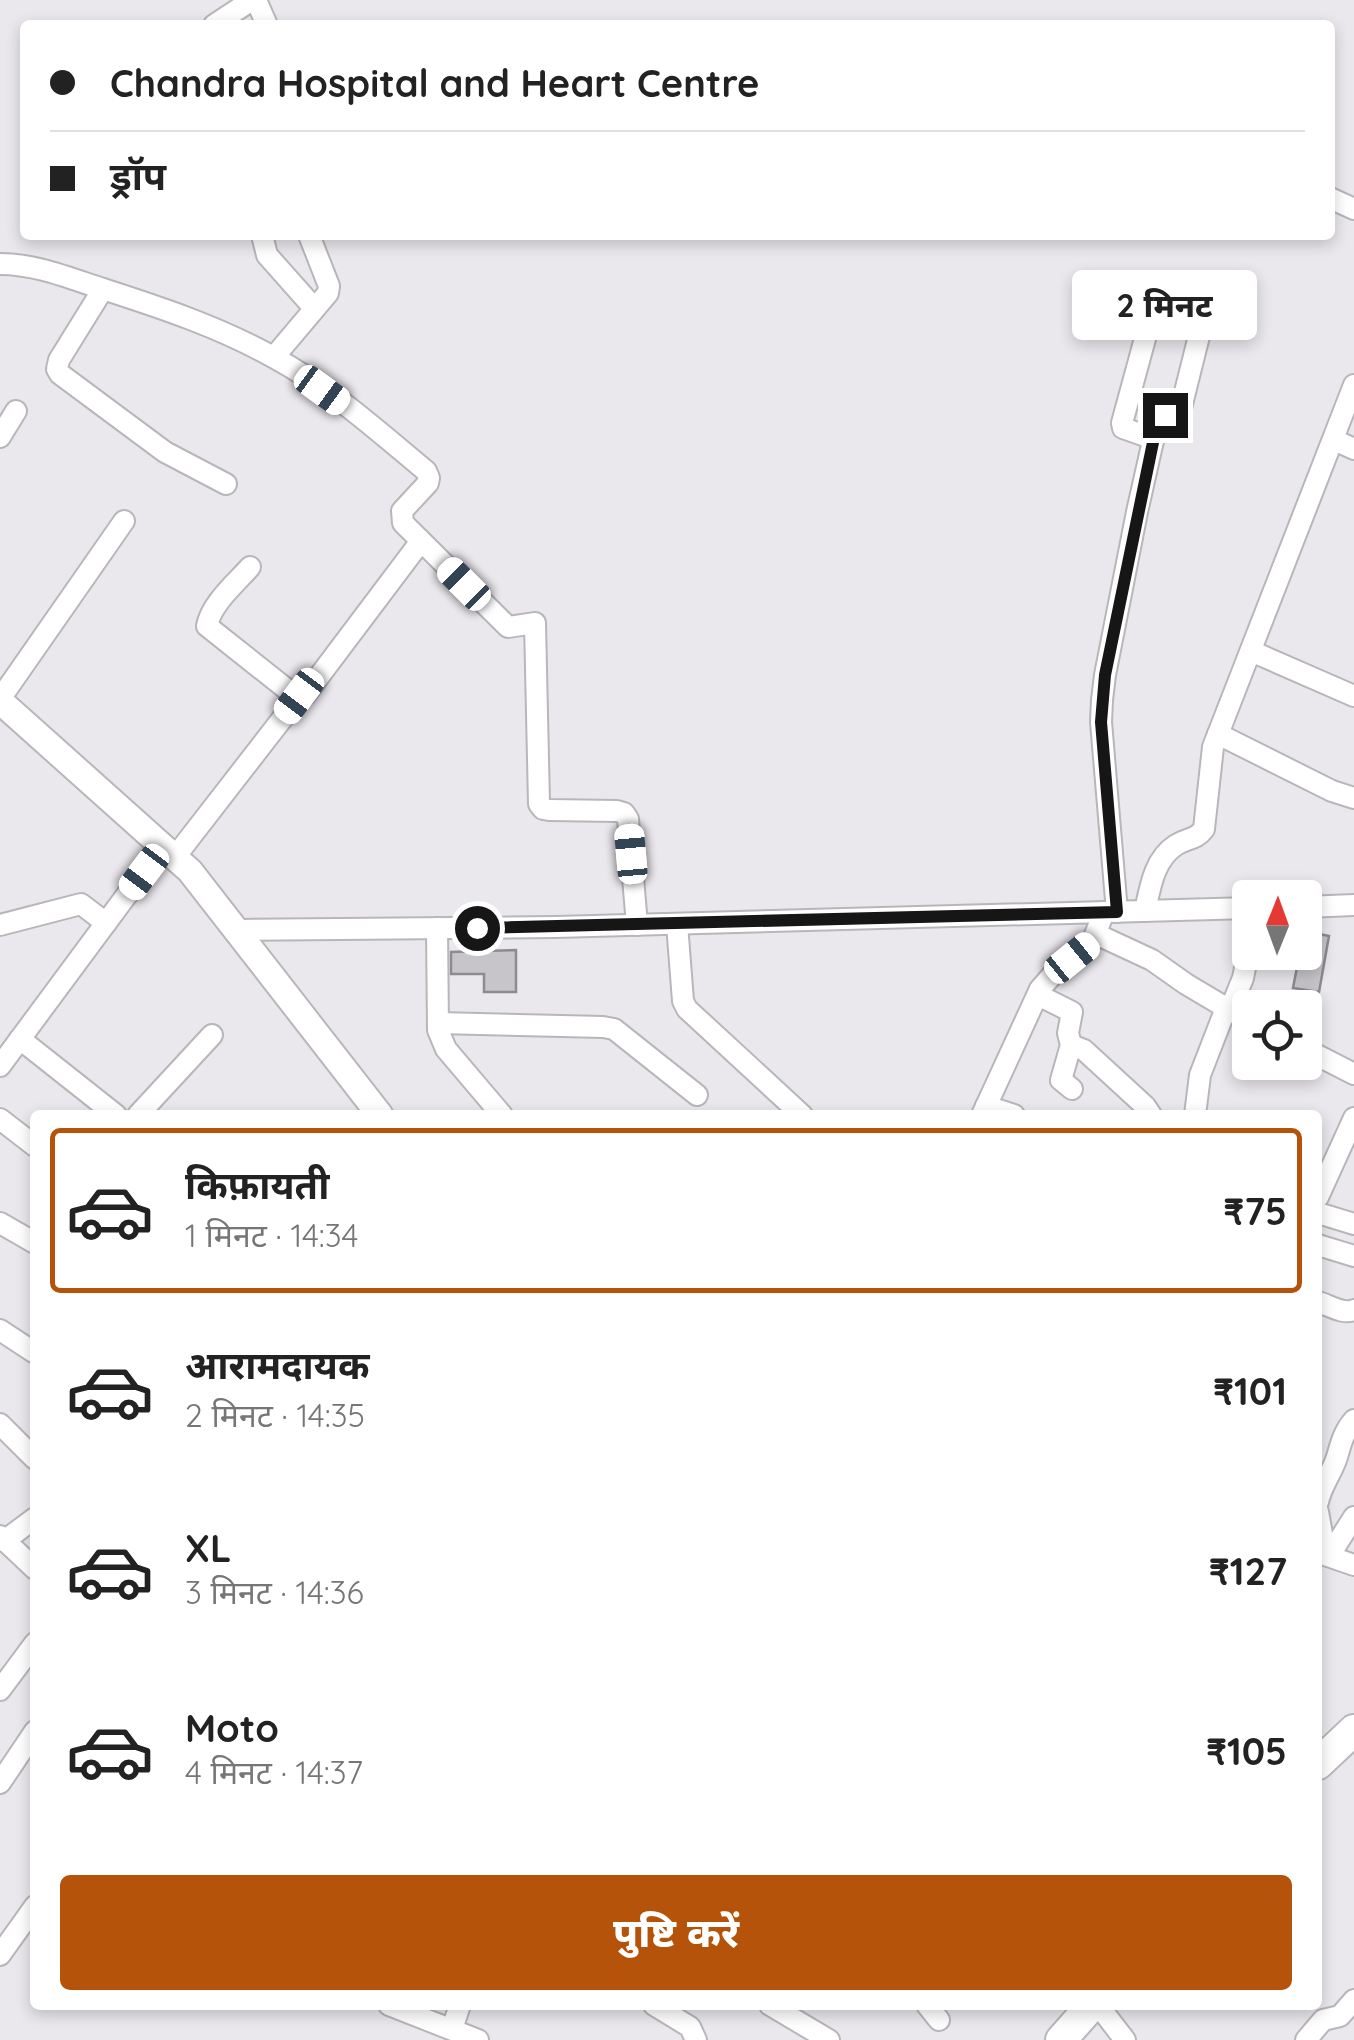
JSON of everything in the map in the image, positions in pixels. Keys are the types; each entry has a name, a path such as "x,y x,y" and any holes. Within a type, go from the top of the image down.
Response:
{"highway":[{"path":"1322,1734 1354,1718"},
{"path":"1322,1760 1354,1730"},
{"path":"1035,2040 1061,2010"},
{"path":"1061,2040 1090,2010"}],"main road":[{"path":"0,700 190,870 376,1110"}],"street":[{"path":"222,20 254,0"},
{"path":"263,240 267,255 314,308"},
{"path":"274,357 328,293 330,286 311,240"},
{"path":"0,264 34,266 174,312 230,335 274,357 375,428 426,471 428,483 402,511 403,523 508,627 535,623 539,804 548,810 624,813 628,819 637,925"},
{"path":"103,289 59,360 60,374 165,452 226,484"},
{"path":"1154,439 1130,432 1122,423 1158,291"},
{"path":"984,1110 1046,981 1089,944 1111,912 1101,722 1105,675 1154,439 1160,418 1180,412 1206,308"},
{"path":"1145,911 1152,879 1166,853 1196,838 1204,829 1218,734 1354,385"},
{"path":"0,437 16,411"},
{"path":"1334,440 1354,449"},
{"path":"0,700 124,521"},
{"path":"250,567 212,612 206,626 299,696 305,695 421,541"},
{"path":"1250,650 1354,696"},
{"path":"0,1066 106,923 299,696"},
{"path":"1218,734 1332,791 1354,798"},
{"path":"0,925 81,904 106,923"},
{"path":"1322,906 1354,905"},
{"path":"238,930 637,925 1232,909"},
{"path":"677,924 687,1009 797,1110"},
{"path":"437,928 441,1040 498,1110"},
{"path":"1096,934 1152,960 1232,1011"},
{"path":"1196,1110 1200,1075 1245,970"},
{"path":"1038,995 1072,1012 1068,1033 1071,1045 1060,1080 1072,1089"},
{"path":"438,1023 614,1029 697,1095"},
{"path":"143,1110 212,1036"},
{"path":"20,1039 110,1110"},
{"path":"1071,1045 1084,1050 1148,1110"},
{"path":"1322,1058 1354,1074"},
{"path":"1322,1188 1354,1118"},
{"path":"0,1119 30,1142"},
{"path":"1322,1214 1354,1224"},
{"path":"0,1222 30,1240"},
{"path":"1322,1247 1354,1256"},
{"path":"1322,1304 1344,1312 1354,1310"},
{"path":"0,1330 30,1350"},
{"path":"1322,1488 1354,1420"},
{"path":"0,1424 30,1454"},
{"path":"1354,1517 1322,1554 1354,1565"},
{"path":"30,1521 2,1538 30,1564"},
{"path":"0,1690 30,1651"},
{"path":"0,1783 27,1758"},
{"path":"0,1955 30,1913"},
{"path":"1306,2040 1323,2020 1340,2016 1354,2000"},
{"path":"402,2010 478,2040"},
{"path":"452,2029 458,2010"},
{"path":"662,2010 690,2027 696,2040"},
{"path":"778,2010 828,2040"},
{"path":"1099,2010 1125,2040"}],"building":[{"path":"1322,935 1329,936 1319,990 1293,988 1296,970 1322,970"},
{"path":"516,950 516,992 484,992 484,974 451,974 451,952"}],"route":[{"path":"477,928 1117,912 1102,700 1137,512 1157,423 1165,415"}]}
